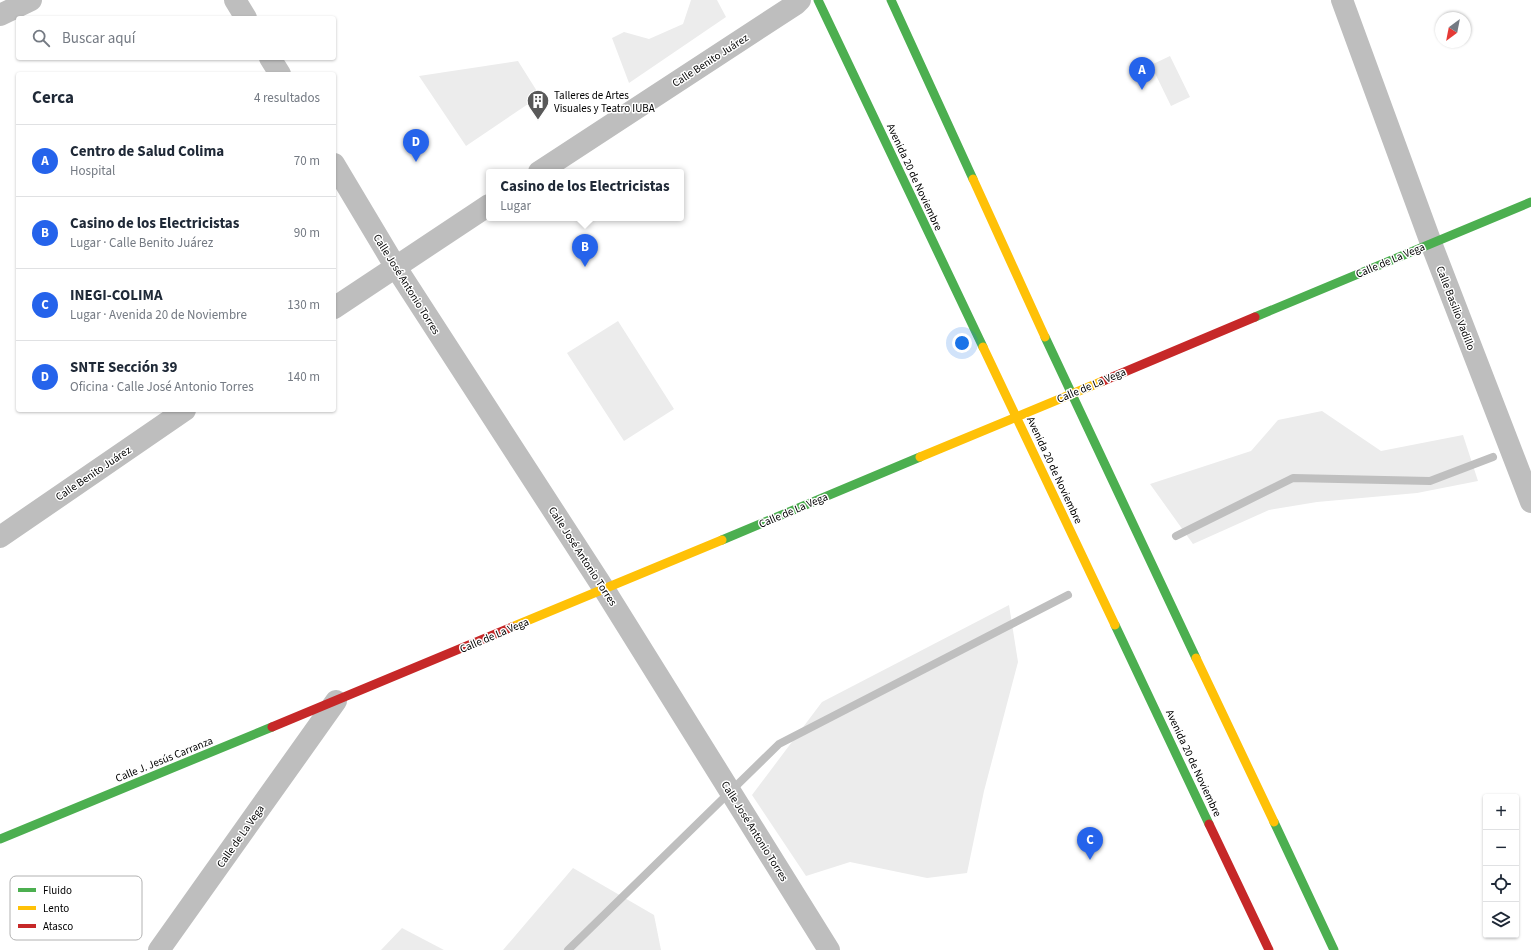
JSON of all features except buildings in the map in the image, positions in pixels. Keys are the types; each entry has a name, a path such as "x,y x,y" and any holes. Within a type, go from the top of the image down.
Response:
{"main road":[{"name":"Avenida 20 de Noviembre","path":"818,0 1269,950"},
{"path":"891,0 1071,394 1334,950"},
{"name":"Calle de La Vega","path":"336,701 1531,202"},
{"name":"Calle J. Jesús Carranza","path":"0,839 336,701"}],"street":[{"path":"0,15 31,0"},
{"path":"235,0 245,16"},
{"name":"Calle Benito Juárez","path":"544,169 800,0"},
{"name":"Calle Basilio Vadillo","path":"1342,0 1431,243 1531,502"},
{"path":"271,60 279,72"},
{"name":"Calle José Antonio Torres","path":"336,167 395,266 604,589 829,950"},
{"path":"336,307 486,207"},
{"name":"Calle Benito Juárez","path":"0,537 182,412"},
{"name":"Calle de La Vega","path":"159,950 336,701"}],"shaded area":[{"path":"691,0 717,0 726,17 629,83 612,38 624,32 649,39 683,24"},
{"path":"1170,56 1190,97 1171,106 1151,65"},
{"path":"518,61 540,96 466,146 419,76"},
{"path":"618,321 674,409 624,441 567,353"},
{"path":"1322,411 1381,451 1463,435 1478,481 1417,493 1317,502 1269,510 1193,544 1150,484 1251,451 1278,420"},
{"path":"1009,605 1018,662 984,791 967,873 927,878 850,862 806,876 752,795 822,702"},
{"path":"573,868 654,915 661,950 503,950"},
{"path":"402,928 444,950 381,950"}],"waterway":[{"path":"1176,536 1293,478 1430,481 1493,457"},
{"path":"568,950 779,744 1068,595"}],"traffic: fast":[{"path":"818,0 983,347"},
{"path":"891,0 973,179"},
{"path":"1255,317 1531,202"},
{"path":"1045,337 1196,658"},
{"path":"722,540 920,457"},
{"path":"1115,625 1209,824"},
{"path":"0,839 272,727"},
{"path":"1274,822 1334,950"}],"traffic: slow":[{"path":"973,179 1045,337"},
{"path":"983,347 1115,625"},
{"path":"920,457 1103,381"},
{"path":"512,627 722,540"},
{"path":"1196,658 1274,822"}],"traffic: jam":[{"path":"1103,381 1255,317"},
{"path":"272,727 512,627"},
{"path":"1209,824 1269,950"}],"place":[{"name":"Centro de Salud Colima","path":"1142,90"},
{"name":"Talleres de Artes Visuales y Teatro IUBA","path":"538,120"},
{"name":"SNTE Sección 39","path":"416,162"},
{"name":"Casino de los Electricistas","path":"585,267"},
{"name":"INEGI-COLIMA","path":"1090,860"}]}
